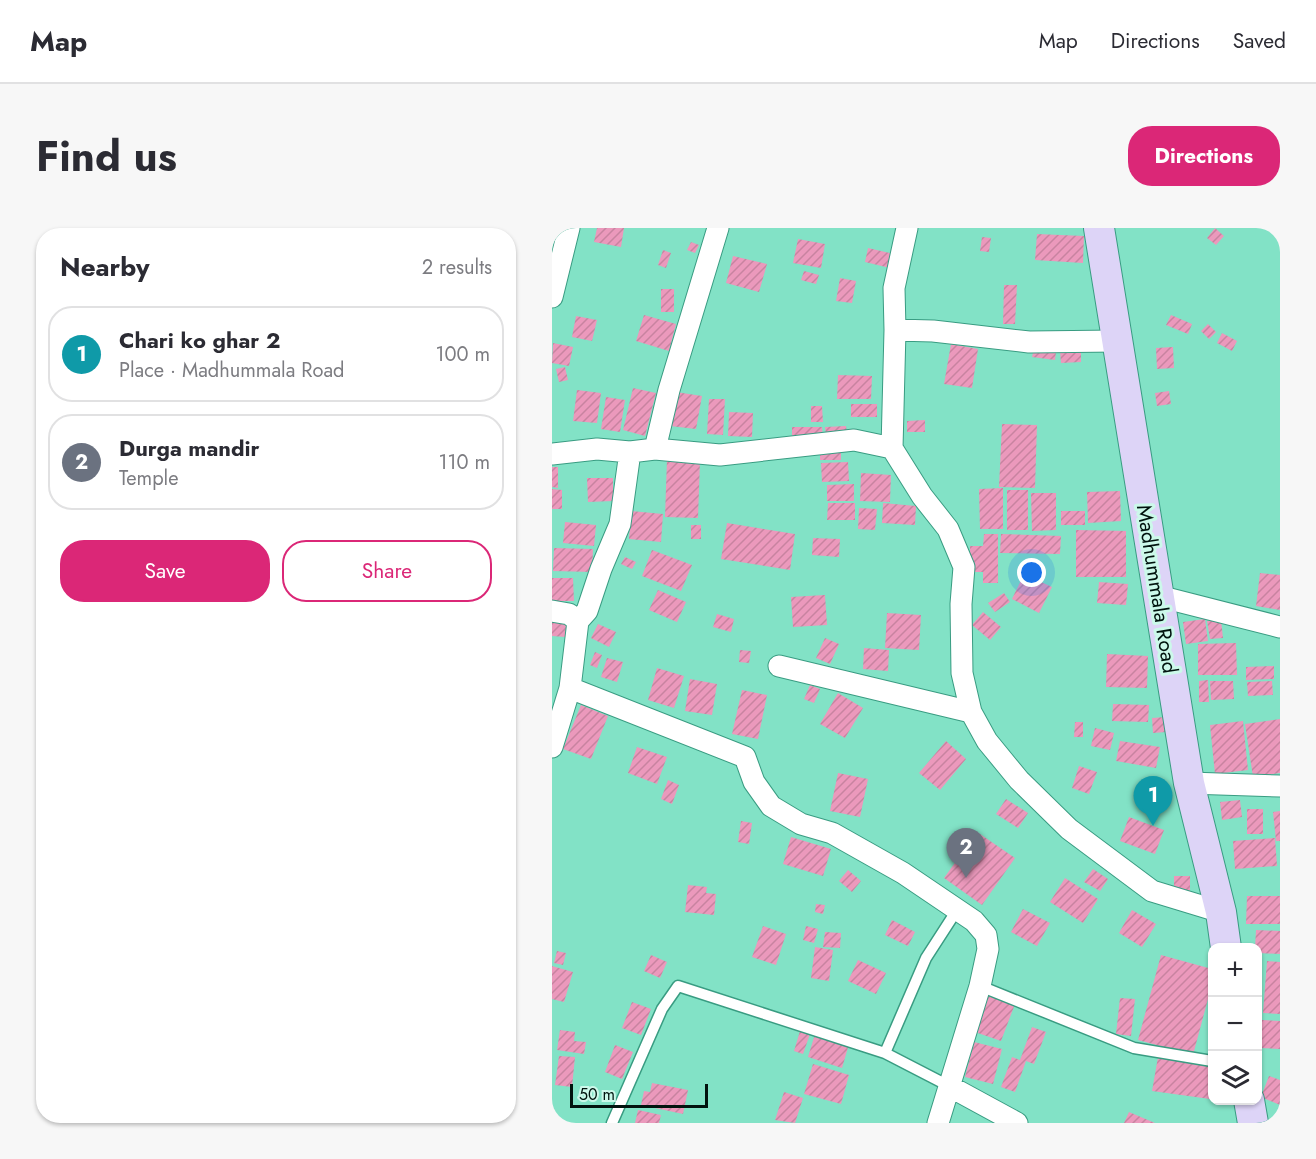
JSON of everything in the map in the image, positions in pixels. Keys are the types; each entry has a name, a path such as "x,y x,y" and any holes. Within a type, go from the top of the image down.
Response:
{"street":[{"path":"552,297 569,228"},
{"path":"655,449 669,390 718,228"},
{"path":"907,228 894,288 892,448 948,529 964,567 961,604 962,673 971,712 987,741 1019,780 1069,829 1152,891 1221,912"},
{"name":"Madhummala Road","path":"1099,228 1189,783 1221,912 1225,943"},
{"path":"895,330 933,331 1029,342 1117,341"},
{"path":"552,454 597,449 630,452 655,449 720,455 854,440 892,448"},
{"path":"552,747 570,688 578,621 588,611 601,569 620,524 630,452"},
{"path":"1158,596 1280,627"},
{"path":"552,611 569,614 578,621"},
{"path":"779,666 971,712"},
{"path":"570,688 745,757 754,782 771,806 801,824 832,833 903,873 974,921 986,935 988,949 980,986 938,1123"},
{"path":"1189,783 1280,786"},
{"path":"950,1086 1017,1123"},
{"path":"1250,1105 1253,1123"}],"lane":[{"path":"885,1053 926,958 957,910"},
{"path":"612,1123 662,1009 678,986 885,1053 950,1086"},
{"path":"980,986 1134,1048 1208,1060"}],"building":[{"path":"597,228 624,228 621,247 594,242"},
{"path":"1215,228 1224,236 1216,245 1207,238"},
{"path":"1037,234 1084,236 1083,263 1035,260"},
{"path":"982,237 991,238 989,252 980,251"},
{"path":"798,239 825,244 821,268 793,263"},
{"path":"691,242 699,245 695,253 687,250"},
{"path":"868,248 894,254 890,268 865,262"},
{"path":"663,250 671,253 666,268 658,265"},
{"path":"733,256 767,264 759,292 726,283"},
{"path":"804,271 819,275 816,284 801,280"},
{"path":"840,278 856,281 852,303 836,301"},
{"path":"1004,285 1017,285 1015,324 1003,324"},
{"path":"661,289 674,289 674,312 661,312"},
{"path":"644,315 676,324 669,351 636,341"},
{"path":"1171,315 1192,324 1188,334 1166,325"},
{"path":"576,316 597,320 592,341 572,337"},
{"path":"1208,324 1216,332 1209,339 1201,331"},
{"path":"1222,333 1237,341 1232,351 1217,343"},
{"path":"553,343 573,347 569,366 552,363"},
{"path":"951,344 978,349 972,388 944,384"},
{"path":"1173,347 1174,368 1157,369 1156,348"},
{"path":"1034,349 1056,352 1055,360 1032,357"},
{"path":"1060,351 1081,351 1081,362 1061,363"},
{"path":"565,367 568,380 559,382 556,369"},
{"path":"838,375 872,376 871,399 837,399"},
{"path":"633,388 656,393 645,436 623,430"},
{"path":"577,390 601,393 597,423 573,421"},
{"path":"1169,391 1171,404 1157,406 1155,393"},
{"path":"676,392 702,396 696,429 670,426"},
{"path":"606,397 625,400 620,432 601,429"},
{"path":"709,399 725,399 723,435 707,434"},
{"path":"851,404 877,404 877,417 851,417"},
{"path":"811,406 822,406 823,422 811,422"},
{"path":"729,412 753,413 752,437 728,436"},
{"path":"925,420 925,432 907,432 907,421"},
{"path":"1002,424 1037,425 1035,488 999,487"},
{"path":"846,426 847,433 826,435 825,427"},
{"path":"792,427 822,427 823,437 792,437"},
{"path":"820,446 841,446 841,460 820,460"},
{"path":"667,459 700,461 698,518 665,517"},
{"path":"848,462 849,481 822,482 821,463"},
{"path":"552,467 558,467 558,488 552,487"},
{"path":"861,473 891,475 890,502 860,501"},
{"path":"587,478 613,478 613,501 588,502"},
{"path":"854,484 854,501 827,501 827,485"},
{"path":"1003,488 1003,529 980,529 979,489"},
{"path":"552,489 562,490 562,509 552,509"},
{"path":"1007,490 1028,490 1028,530 1007,530"},
{"path":"1120,491 1121,521 1088,523 1087,492"},
{"path":"1031,493 1056,493 1056,530 1032,531"},
{"path":"828,503 855,503 855,520 827,520"},
{"path":"883,503 916,506 915,525 882,523"},
{"path":"859,508 877,509 875,530 858,529"},
{"path":"631,511 663,514 661,542 629,539"},
{"path":"1061,511 1085,511 1085,525 1061,525"},
{"path":"565,522 596,525 594,546 563,543"},
{"path":"727,523 795,534 790,570 721,559"},
{"path":"691,525 701,525 701,539 691,539"},
{"path":"1076,530 1126,531 1126,577 1076,577"},
{"path":"984,534 998,534 998,583 983,583 983,572 970,572 970,546 983,546"},
{"path":"1001,534 1061,536 1060,554 1000,553"},
{"path":"813,538 840,539 839,557 812,555"},
{"path":"554,548 593,549 592,572 553,571"},
{"path":"652,550 692,565 681,591 642,576"},
{"path":"625,557 636,562 632,569 621,564"},
{"path":"1260,573 1280,575 1280,610 1256,606"},
{"path":"1024,574 1052,587 1039,613 1012,599"},
{"path":"552,578 573,578 574,601 552,601"},
{"path":"1099,582 1128,584 1126,605 1097,603"},
{"path":"658,590 686,602 677,622 649,610"},
{"path":"1004,593 1010,602 995,612 988,603"},
{"path":"825,595 827,625 793,627 791,597"},
{"path":"983,612 1001,627 990,640 972,625"},
{"path":"887,613 921,615 919,650 885,648"},
{"path":"717,614 734,619 731,632 713,627"},
{"path":"552,616 567,617 565,637 552,636"},
{"path":"1205,619 1208,641 1186,644 1183,622"},
{"path":"1221,620 1223,638 1210,639 1207,621"},
{"path":"598,624 616,632 609,647 591,638"},
{"path":"825,638 839,644 830,664 816,658"},
{"path":"1236,643 1237,675 1198,675 1198,644"},
{"path":"864,648 889,650 888,671 863,669"},
{"path":"740,650 751,651 749,663 739,662"},
{"path":"595,652 602,655 597,668 590,665"},
{"path":"1107,654 1148,656 1147,688 1106,687"},
{"path":"607,658 623,662 617,682 601,677"},
{"path":"1274,666 1274,679 1246,680 1246,667"},
{"path":"657,668 684,676 674,708 648,700"},
{"path":"690,679 717,684 712,715 685,711"},
{"path":"1208,680 1209,702 1199,702 1199,681"},
{"path":"1210,681 1233,681 1234,699 1211,700"},
{"path":"1272,681 1273,695 1248,696 1247,682"},
{"path":"810,685 820,689 814,703 804,699"},
{"path":"742,690 767,695 758,739 732,734"},
{"path":"838,693 863,708 845,738 820,724"},
{"path":"1113,704 1149,705 1148,722 1112,721"},
{"path":"581,705 608,716 591,759 563,749"},
{"path":"1165,717 1166,732 1153,733 1152,718"},
{"path":"1280,719 1280,773 1253,777 1245,724"},
{"path":"1243,721 1248,770 1215,774 1210,725"},
{"path":"1075,722 1083,722 1083,737 1074,737"},
{"path":"1095,728 1114,733 1110,750 1091,746"},
{"path":"946,741 966,759 940,790 919,773"},
{"path":"1120,741 1160,747 1156,768 1116,761"},
{"path":"637,747 667,757 657,784 628,773"},
{"path":"1079,766 1097,772 1089,794 1072,788"},
{"path":"838,773 868,779 860,817 830,811"},
{"path":"668,780 679,785 672,804 661,799"},
{"path":"1006,799 1028,813 1018,828 996,814"},
{"path":"1240,800 1242,817 1222,820 1220,802"},
{"path":"1247,809 1263,809 1263,834 1247,834"},
{"path":"1280,811 1280,841 1276,841 1273,812"},
{"path":"1129,817 1164,830 1155,854 1120,841"},
{"path":"741,821 752,823 749,844 738,842"},
{"path":"977,832 1015,858 982,905 944,878"},
{"path":"791,837 831,849 823,876 783,864"},
{"path":"1275,838 1277,866 1235,869 1233,841"},
{"path":"1093,869 1108,879 1100,891 1084,882"},
{"path":"848,870 861,881 852,892 839,881"},
{"path":"1174,876 1190,876 1190,891 1174,890"},
{"path":"1065,878 1098,899 1083,923 1050,902"},
{"path":"688,885 707,887 706,893 716,894 714,915 685,912"},
{"path":"1247,896 1280,896 1280,924 1246,924"},
{"path":"816,904 825,905 823,914 815,912"},
{"path":"1023,909 1050,923 1037,946 1011,932"},
{"path":"1132,910 1156,924 1142,947 1119,933"},
{"path":"892,920 915,932 908,946 885,935"},
{"path":"763,926 786,934 776,965 752,957"},
{"path":"806,926 818,929 814,943 803,940"},
{"path":"1256,930 1280,931 1280,954 1262,953 1262,943 1255,943"},
{"path":"825,932 841,933 840,948 823,947"},
{"path":"815,947 833,950 829,981 811,978"},
{"path":"557,951 566,953 563,965 554,963"},
{"path":"651,955 667,962 660,978 644,971"},
{"path":"1161,955 1208,968 1208,999 1193,1055 1138,1040"},
{"path":"858,960 886,973 876,994 848,981"},
{"path":"1267,961 1280,962 1280,1014 1263,1013"},
{"path":"552,966 573,972 564,1002 552,999"},
{"path":"985,993 1015,1004 1001,1041 972,1031"},
{"path":"1120,998 1135,999 1131,1036 1116,1034"},
{"path":"632,1002 651,1009 641,1035 622,1028"},
{"path":"1262,1020 1280,1021 1280,1049 1262,1048"},
{"path":"1032,1027 1046,1032 1034,1064 1026,1061 1015,1092 1001,1087 1012,1057 1020,1060"},
{"path":"560,1030 575,1032 574,1041 586,1042 584,1054 557,1050"},
{"path":"800,1031 810,1034 803,1054 794,1051"},
{"path":"815,1034 849,1044 842,1068 808,1057"},
{"path":"974,1042 1002,1049 993,1084 965,1077"},
{"path":"615,1045 633,1052 622,1079 605,1072"},
{"path":"559,1056 575,1057 572,1087 555,1085"},
{"path":"1158,1057 1208,1064 1208,1099 1152,1091"},
{"path":"813,1064 849,1075 841,1104 804,1094"},
{"path":"1269,1076 1280,1080 1280,1105 1262,1097"},
{"path":"652,1083 688,1090 683,1114 641,1105 644,1091 650,1092"},
{"path":"784,1092 803,1098 795,1123 775,1120"},
{"path":"638,1110 661,1115 659,1123 635,1123"},
{"path":"1129,1112 1155,1123 1124,1123"}],"place":[{"name":"Chari ko ghar 2","path":"1153,826"},
{"name":"Durga mandir","path":"966,878"}]}
